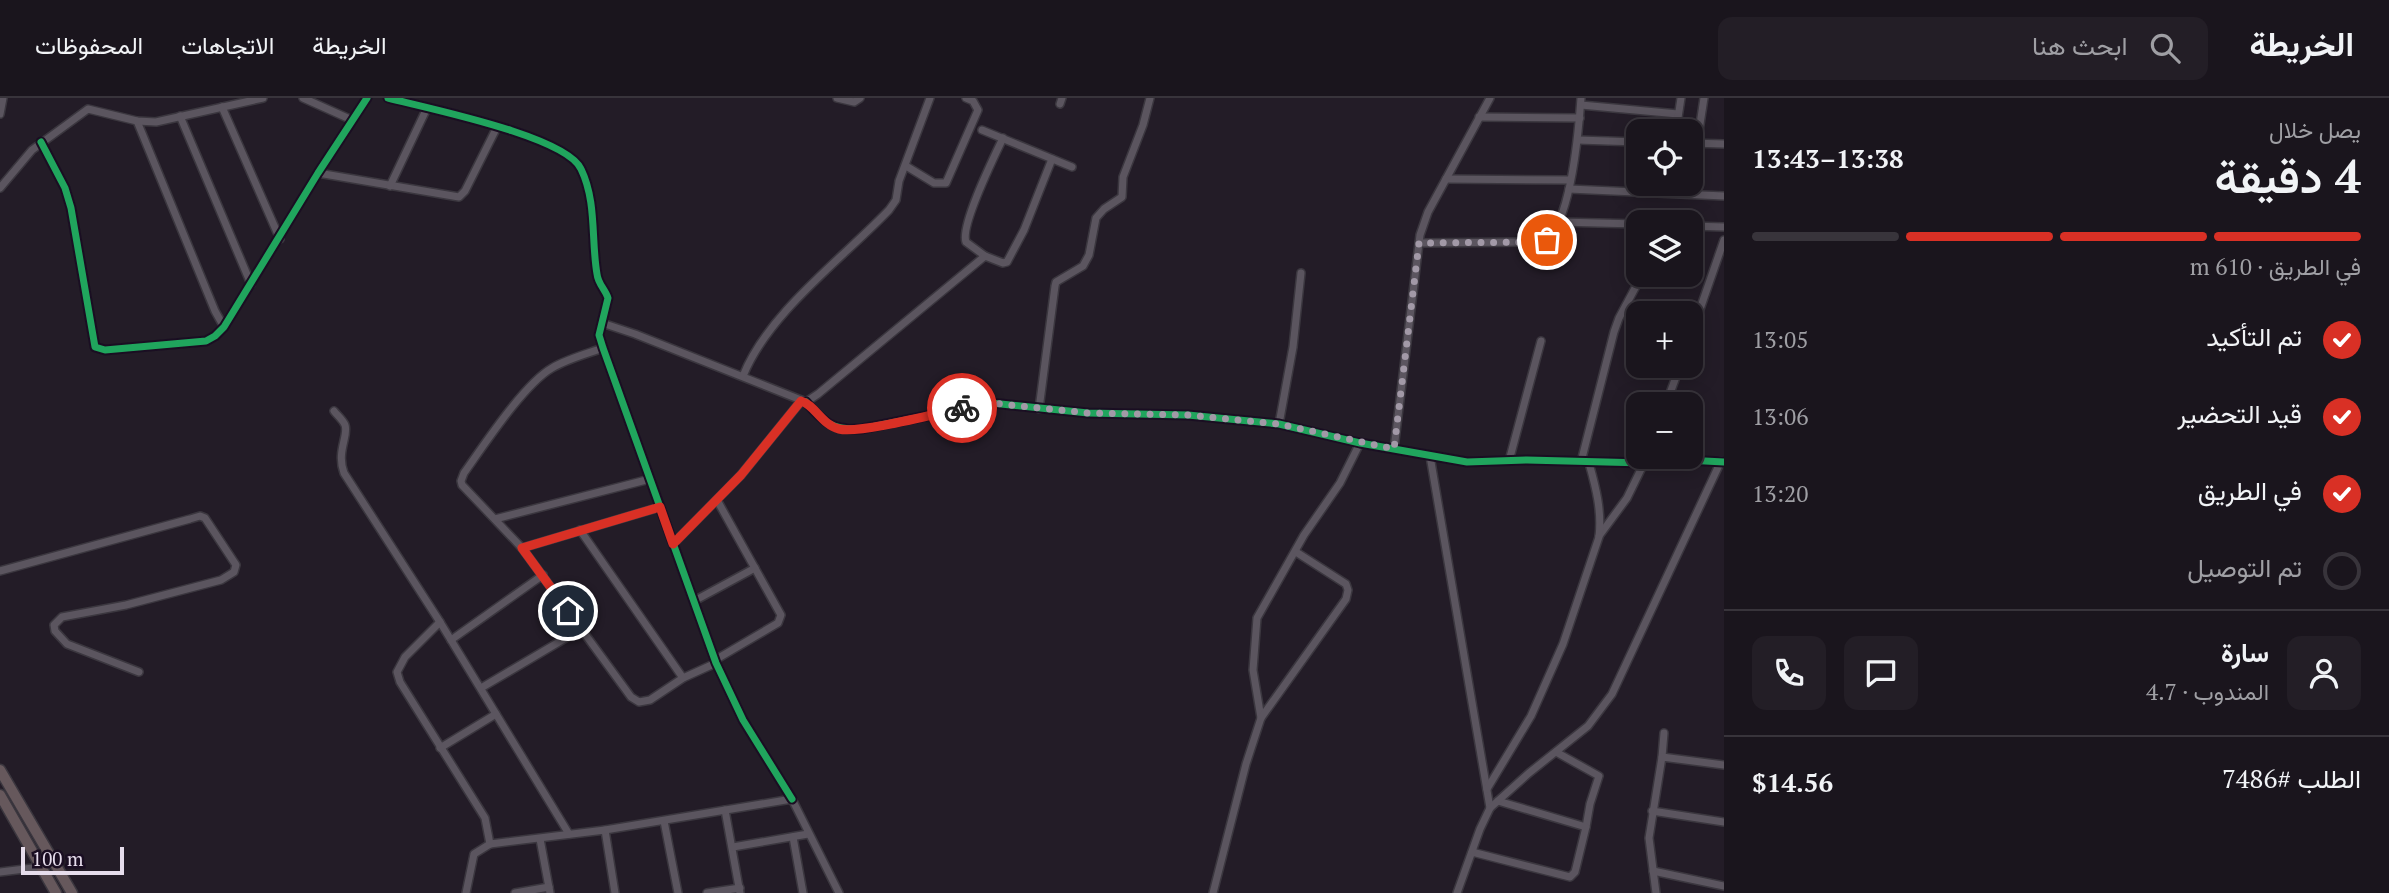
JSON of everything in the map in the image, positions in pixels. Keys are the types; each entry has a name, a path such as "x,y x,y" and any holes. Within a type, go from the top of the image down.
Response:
{"highway":[{"path":"0,770 72,893"},
{"path":"0,795 56,893"}],"street":[{"path":"0,114 3,98"},
{"path":"0,188 32,150 88,109 90,98"},
{"path":"88,109 137,121 156,122 263,98"},
{"path":"303,98 352,120"},
{"path":"41,142 65,188 71,208 95,347 105,350 206,341 215,337 224,327 367,98"},
{"path":"388,98 497,127 563,151 576,161 582,170 590,200 597,279 608,298 599,335 603,348 715,662 743,720 792,799 839,893"},
{"path":"837,98 855,102 860,98"},
{"path":"743,376 763,338 889,210 895,200 930,98"},
{"path":"906,166 934,183 946,183 978,110 973,101 966,98"},
{"path":"1039,409 1052,294 1056,282 1083,266 1089,255 1096,218 1122,197 1123,177 1143,125 1150,98"},
{"path":"1394,449 1419,243 1428,212 1490,98"},
{"path":"1677,119 1681,98"},
{"path":"1699,119 1704,98"},
{"path":"1419,243 1543,242 1549,239 1559,222 1569,189 1578,140 1581,101 1678,114"},
{"path":"222,107 280,239"},
{"path":"390,186 427,108"},
{"path":"180,116 251,284"},
{"path":"1479,117 1580,118"},
{"path":"137,121 224,327"},
{"path":"318,173 459,197 465,191 497,127"},
{"path":"982,130 1072,167"},
{"path":"1003,138 964,232 964,240 985,256 1003,263 1012,256 1052,159"},
{"path":"1578,140 1626,142"},
{"path":"1703,143 1724,144"},
{"path":"1446,179 1570,180"},
{"path":"1569,189 1724,196"},
{"path":"1559,222 1626,224"},
{"path":"1703,226 1724,227"},
{"path":"1703,305 1722,256 1724,240"},
{"path":"673,544 741,475 803,402 818,394 985,256"},
{"path":"1279,424 1293,347 1301,273"},
{"path":"1487,790 1531,716 1553,668 1599,537 1601,523 1598,495 1585,462 1614,332 1636,287"},
{"path":"602,323 743,376 803,402 821,419 839,429 861,429 991,403 1088,413 1188,415 1279,424 1360,443 1467,462 1626,461"},
{"path":"1508,461 1541,341"},
{"path":"603,348 553,367 542,374 464,472 462,485 522,548 631,697 639,702 650,700 781,620 782,615 717,500"},
{"path":"334,411 345,425 346,432 340,450 340,464 344,473 440,622 569,834"},
{"path":"1261,718 1253,670 1257,618 1304,535 1340,483 1360,443"},
{"path":"1430,456 1490,808"},
{"path":"1457,893 1490,808 1588,726 1612,694 1723,461 1703,460"},
{"path":"1599,537 1622,507 1641,469"},
{"path":"495,519 650,479"},
{"path":"522,548 660,507"},
{"path":"0,571 201,516 205,518 236,565 234,572 221,580 126,605 62,617 54,625 57,635 67,644 139,672"},
{"path":"580,530 683,678"},
{"path":"1213,893 1246,764 1261,718 1346,599 1346,584 1296,552"},
{"path":"694,601 755,568"},
{"path":"451,640 543,575"},
{"path":"440,622 405,657 397,672 400,682 485,818 490,844"},
{"path":"481,688 581,629"},
{"path":"440,748 496,714"},
{"path":"1656,893 1650,838 1664,733"},
{"path":"1472,852 1570,877 1575,872 1590,804 1600,776 1556,752"},
{"path":"1662,757 1724,765"},
{"path":"466,893 474,854 490,844 605,830 792,799"},
{"path":"1498,801 1586,827"},
{"path":"707,893 740,890 725,810"},
{"path":"1652,811 1724,822"},
{"path":"664,821 678,893"},
{"path":"605,830 615,893"},
{"path":"733,847 808,834"},
{"path":"793,837 803,893"},
{"path":"515,893 550,890 540,839"},
{"path":"0,872 41,867"},
{"path":"1653,871 1724,886"}],"cycle path":[{"path":"41,142 65,188 71,208 95,347 105,350 206,341 224,327 367,98"},
{"path":"388,98 462,116 523,135 550,145 570,157 581,169 592,208 598,278 608,298 599,335 603,348 716,663 743,720 792,799"},
{"path":"806,402 829,424 851,429 991,403 1088,413 1188,415 1279,424 1360,443 1467,462 1527,460 1645,463 1667,459 1724,462"}],"way so far":[{"path":"962,408 991,403 1088,413 1188,415 1279,424 1394,449 1419,243 1547,240"}],"route":[{"path":"568,611 522,548 660,507 673,544 741,475 801,401 806,402 821,419 839,429 861,429 962,408"}]}
